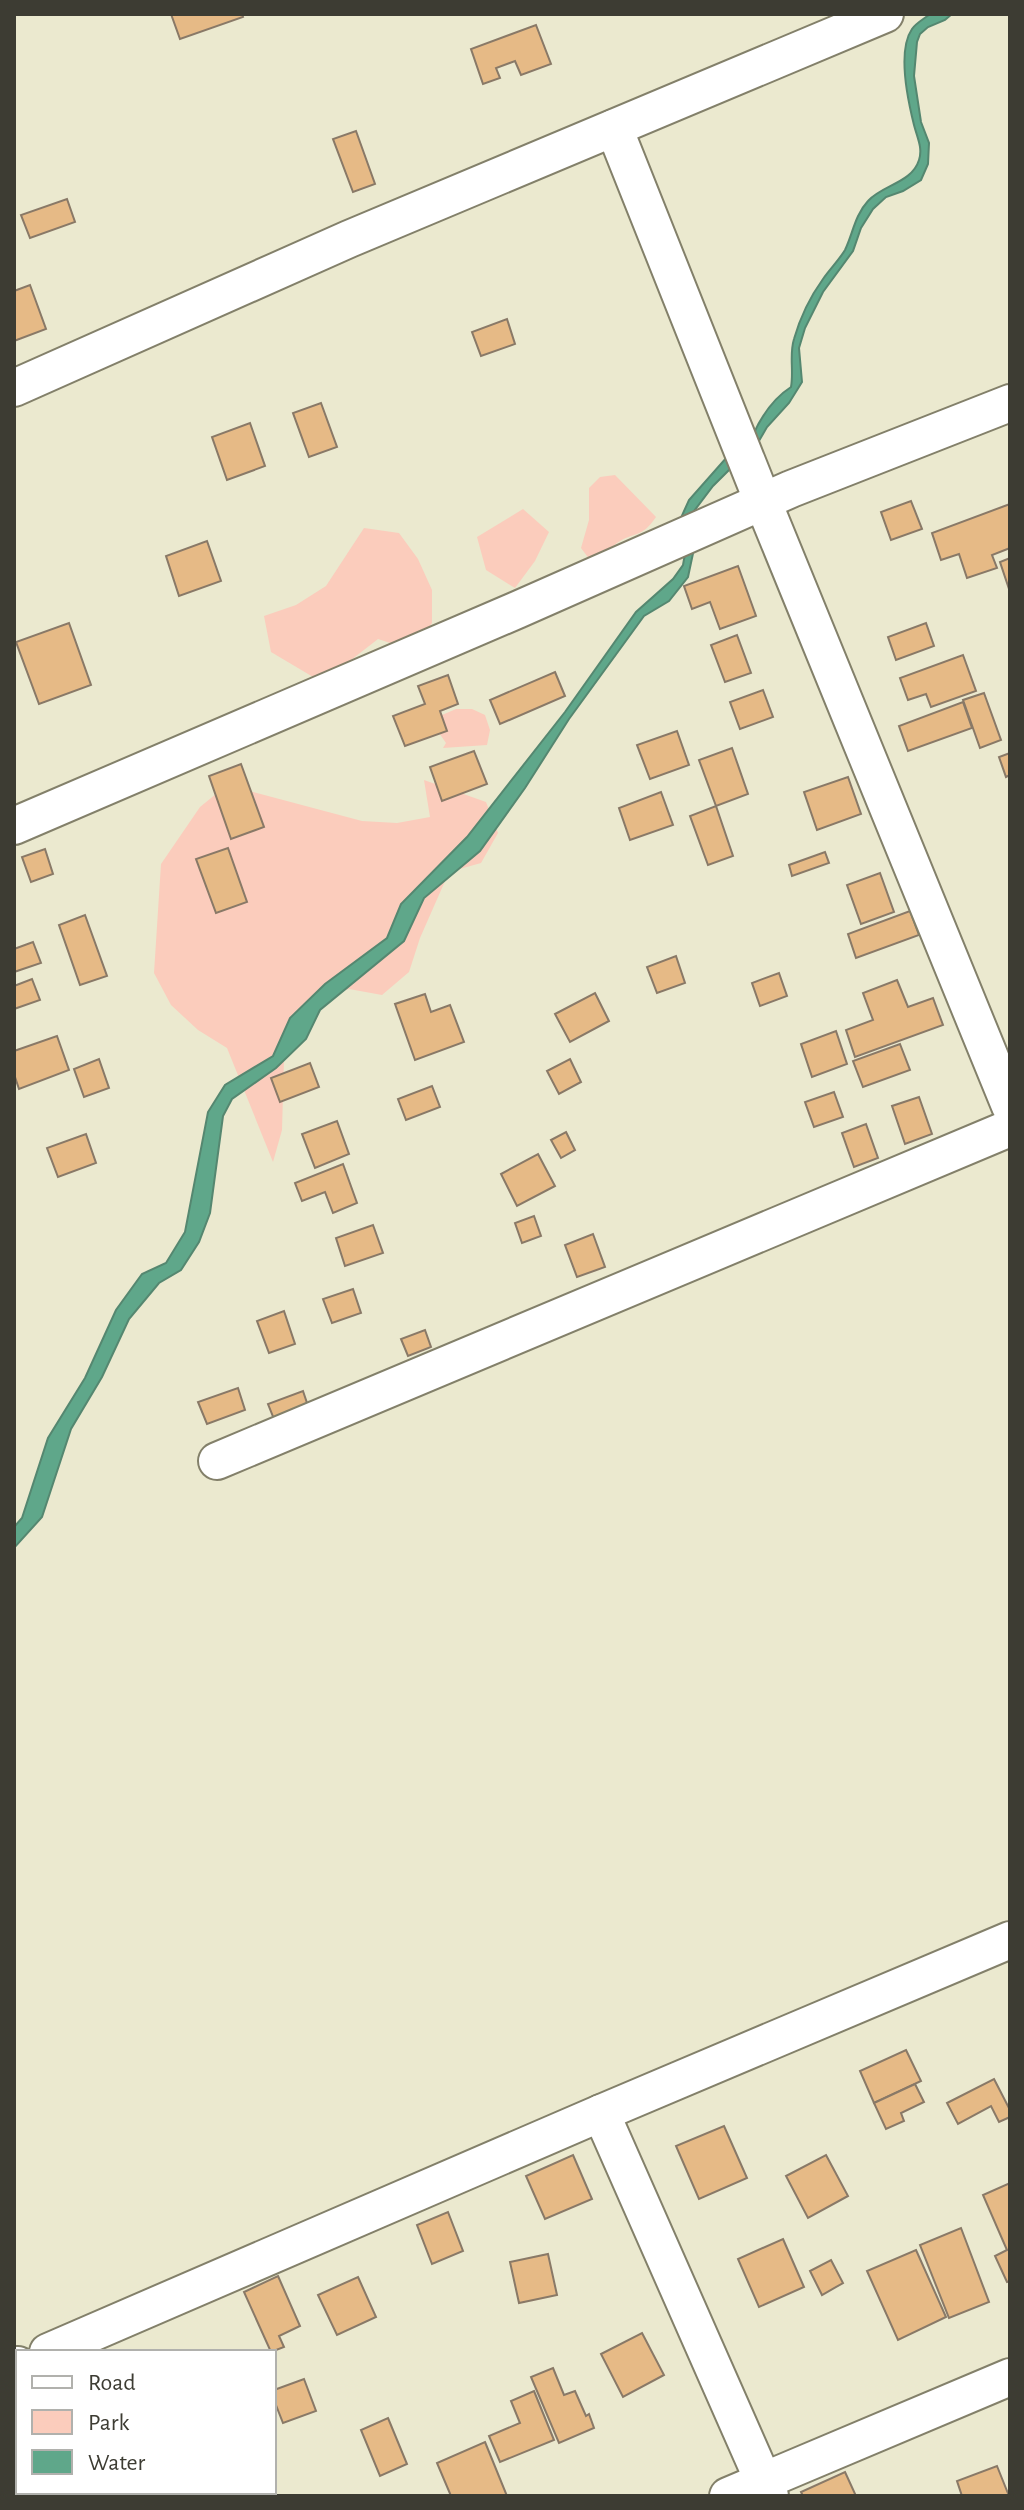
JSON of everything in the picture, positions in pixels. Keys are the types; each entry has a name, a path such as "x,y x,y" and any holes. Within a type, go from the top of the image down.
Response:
{"street":[{"path":"14,388 349,239 885,14"},
{"path":"614,128 1010,1106"},
{"path":"14,826 763,502 1010,403"},
{"path":"217,1461 1010,1128"},
{"path":"53,2350 1010,1940"},
{"path":"601,2113 767,2488"},
{"path":"728,2496 767,2488 1010,2377"}],"green space":[{"path":"615,475 656,517 642,532 623,539 601,557 590,560 581,548 589,520 589,488 600,477"},
{"path":"523,509 549,532 535,561 515,588 486,570 477,537"},
{"path":"364,528 399,533 418,559 432,590 432,623 412,650 378,639 351,660 330,687 271,652 264,616 296,605 326,586"},
{"path":"456,709 472,709 485,715 490,730 487,745 443,748 446,743 437,730 442,715"},
{"path":"424,780 486,802 498,833 481,863 449,872 420,938 409,972 382,995 349,989 317,999 298,1027 284,1060 282,1130 273,1162 227,1048 198,1030 171,1005 154,973 161,864 200,807 227,785 362,821 397,823 430,817"}],"water":[{"path":"930,14 952,14 928,27 917,42 914,76 921,122 929,143 928,164 921,180 886,197 873,209 861,228 853,251 823,292 805,328 799,348 802,382 756,446 753,435 760,421 774,402 791,387 794,339 814,293 845,250 864,206 874,196 910,174 919,160 920,147 904,63 912,29"},
{"path":"727,457 741,458 713,486 691,515 680,520 689,500"},
{"path":"695,544 688,577 669,601 644,616 569,719 480,851 424,898 404,941 320,1010 306,1039 276,1068 232,1099 223,1116 210,1213 199,1242 181,1270 159,1283 129,1319 102,1377 71,1429 42,1517 14,1548 14,1527 22,1518 48,1438 85,1378 116,1310 142,1274 166,1263 185,1232 208,1112 225,1085 273,1056 290,1018 325,984 387,938 401,904 467,837 565,712 636,612 673,579 683,565 686,548"}],"building":[{"path":"171,14 242,14 243,17 180,39"},
{"path":"536,25 551,64 521,75 515,61 496,68 500,78 483,84 471,49"},
{"path":"356,131 375,184 353,192 333,139"},
{"path":"67,199 75,222 30,238 21,215"},
{"path":"30,285 46,329 14,341 14,291"},
{"path":"507,319 515,344 481,356 472,332"},
{"path":"321,403 337,447 309,457 293,413"},
{"path":"250,423 265,466 227,480 212,437"},
{"path":"911,501 922,529 891,540 881,512"},
{"path":"1010,504 1010,548 992,555 997,568 967,578 959,554 941,560 932,533"},
{"path":"207,541 221,581 179,596 166,556"},
{"path":"1010,558 1010,592 1000,562"},
{"path":"738,566 756,616 720,629 710,602 692,609 684,586"},
{"path":"69,623 91,685 39,704 16,642"},
{"path":"926,623 934,646 896,660 888,637"},
{"path":"737,635 751,673 725,682 711,645"},
{"path":"963,655 976,691 931,707 926,694 908,700 900,678"},
{"path":"555,672 565,696 500,724 490,700"},
{"path":"448,675 458,704 440,711 447,731 405,746 393,716 425,704 418,686"},
{"path":"763,690 773,717 740,729 730,702"},
{"path":"984,693 1001,740 980,748 963,700"},
{"path":"963,702 972,728 908,751 899,726"},
{"path":"677,731 689,765 650,779 637,745"},
{"path":"732,748 748,794 716,806 699,760"},
{"path":"474,751 487,784 442,801 430,767"},
{"path":"1010,753 1010,775 1006,777 999,757"},
{"path":"241,764 264,827 231,839 209,776"},
{"path":"848,777 861,814 817,830 804,792"},
{"path":"661,792 673,825 630,840 619,808"},
{"path":"716,806 733,856 708,865 690,816"},
{"path":"228,848 247,902 216,913 196,859"},
{"path":"45,849 53,874 31,882 22,857"},
{"path":"825,852 829,863 792,876 789,865"},
{"path":"880,873 894,912 861,924 847,885"},
{"path":"910,911 919,935 856,958 848,934"},
{"path":"85,915 107,976 80,985 59,925"},
{"path":"33,942 41,963 14,972 14,949"},
{"path":"676,956 685,983 657,993 647,967"},
{"path":"779,973 787,996 760,1006 752,983"},
{"path":"32,979 40,1000 14,1009 14,986"},
{"path":"897,980 908,1007 933,998 943,1025 855,1057 846,1030 873,1020 863,993"},
{"path":"595,993 609,1021 570,1042 555,1014"},
{"path":"425,994 431,1012 450,1005 464,1042 415,1060 395,1004"},
{"path":"836,1031 847,1064 812,1077 801,1044"},
{"path":"57,1036 69,1070 19,1089 14,1074 14,1051"},
{"path":"900,1044 910,1070 863,1087 853,1061"},
{"path":"99,1059 109,1088 84,1097 74,1069"},
{"path":"570,1059 581,1082 559,1094 547,1071"},
{"path":"310,1063 319,1087 280,1102 271,1078"},
{"path":"432,1086 440,1107 406,1120 398,1099"},
{"path":"834,1092 843,1117 814,1127 805,1102"},
{"path":"919,1097 932,1134 905,1144 892,1106"},
{"path":"337,1121 349,1154 315,1168 302,1134"},
{"path":"866,1124 878,1158 854,1167 842,1133"},
{"path":"566,1132 575,1150 561,1158 551,1140"},
{"path":"86,1134 96,1163 58,1177 47,1148"},
{"path":"538,1154 555,1186 517,1206 501,1174"},
{"path":"343,1164 357,1203 333,1213 325,1192 302,1201 295,1183"},
{"path":"534,1216 541,1236 522,1243 515,1223"},
{"path":"373,1225 383,1253 345,1266 336,1238"},
{"path":"593,1234 605,1267 577,1277 565,1245"},
{"path":"353,1289 361,1313 332,1323 323,1299"},
{"path":"284,1311 295,1344 269,1353 257,1321"},
{"path":"425,1330 431,1347 408,1356 401,1339"},
{"path":"238,1388 245,1410 207,1424 198,1402"},
{"path":"303,1391 310,1412 276,1424 268,1404"},
{"path":"906,2050 921,2081 874,2103 860,2071"},
{"path":"994,2079 1010,2110 1010,2117 999,2122 991,2106 958,2124 947,2103"},
{"path":"915,2084 924,2102 901,2113 904,2121 886,2129 874,2103"},
{"path":"724,2126 747,2178 699,2199 676,2146"},
{"path":"573,2155 592,2199 545,2219 526,2176"},
{"path":"826,2155 848,2196 808,2218 786,2176"},
{"path":"1010,2183 1010,2281 1007,2282 995,2256 1007,2250 983,2195"},
{"path":"448,2212 463,2251 432,2264 417,2225"},
{"path":"961,2228 989,2302 949,2318 920,2245"},
{"path":"783,2239 804,2287 759,2307 738,2259"},
{"path":"916,2250 946,2317 898,2340 867,2271"},
{"path":"548,2254 557,2295 519,2303 510,2262"},
{"path":"831,2260 843,2283 822,2295 810,2271"},
{"path":"278,2276 300,2326 279,2336 284,2347 270,2350 244,2292"},
{"path":"358,2277 376,2317 337,2335 318,2295"},
{"path":"642,2333 664,2375 623,2397 601,2354"},
{"path":"553,2368 564,2395 575,2391 594,2428 559,2443 531,2377"},
{"path":"304,2379 316,2411 283,2423 276,2405 276,2389"},
{"path":"534,2391 554,2440 500,2462 489,2436 520,2423 511,2401"},
{"path":"388,2418 407,2464 380,2476 361,2430"},
{"path":"485,2442 507,2496 451,2496 437,2463"},
{"path":"997,2466 1009,2496 962,2496 957,2481"},
{"path":"845,2472 856,2496 803,2496 801,2492"}]}
